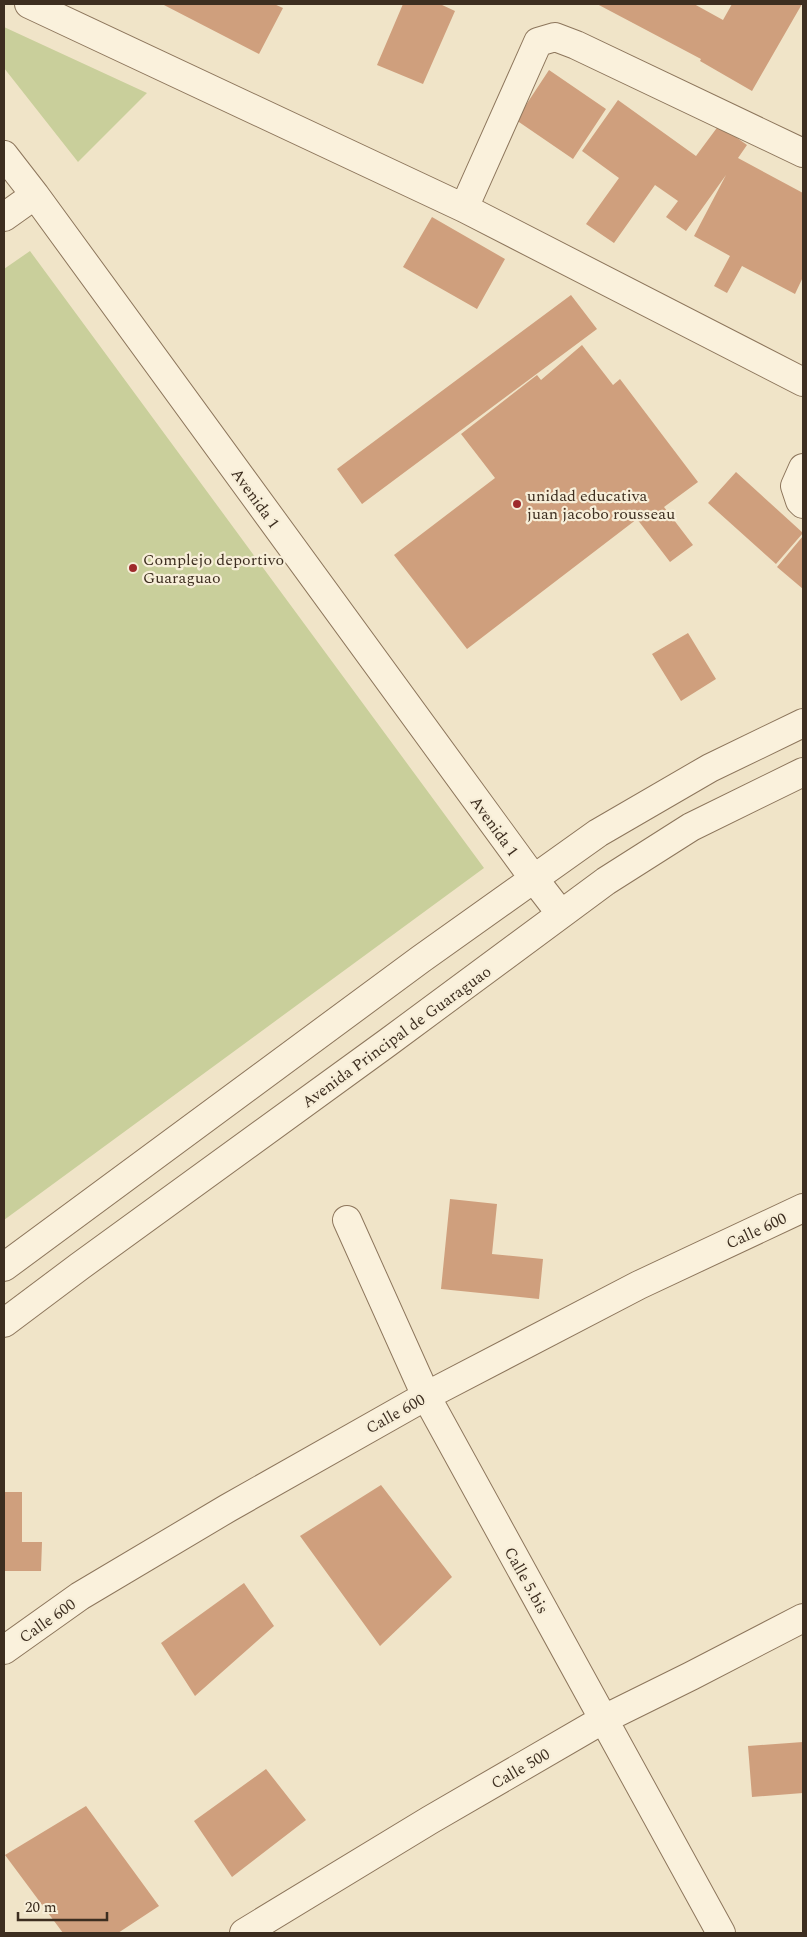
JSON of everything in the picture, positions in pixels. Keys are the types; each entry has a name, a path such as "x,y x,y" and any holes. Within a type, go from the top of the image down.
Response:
{"street":[{"path":"29,4 464,208 803,382"},
{"path":"464,208 538,42 554,37 576,45 803,154"},
{"name":"Avenida 1","path":"4,155 561,914"},
{"path":"4,217 35,195"},
{"path":"803,468 795,486 800,501 803,504"},
{"path":"4,1267 421,959 598,833 710,768 803,723"},
{"name":"Avenida Principal de Guaraguao","path":"4,1323 606,881 691,827 803,772"},
{"name":"Calle 600","path":"4,1650 80,1596 228,1508 426,1396 639,1285 803,1208"},
{"name":"Calle 5.bis","path":"347,1220 426,1396 721,1933"},
{"name":"Calle 500","path":"244,1933 430,1820 604,1719 803,1618"}],"green space":[{"path":"4,27 147,93 78,162 4,68"},
{"name":"Complejo deportivo Guaraguao","path":"30,251 484,868 4,1220 4,269"}],"building":[{"path":"162,4 274,4 283,8 259,54"},
{"path":"403,4 440,4 455,11 423,84 377,65"},
{"path":"597,4 694,4 723,20 732,4 802,4 752,91 700,61 701,59"},
{"path":"549,70 606,109 573,159 516,120"},
{"path":"618,100 696,156 719,125 747,145 738,158 803,193 803,277 795,294 742,266 727,293 714,286 730,256 694,236 726,175 686,231 666,217 678,201 655,185 614,243 586,224 619,178 582,151"},
{"path":"432,217 505,259 477,309 403,267"},
{"path":"571,295 597,329 362,504 337,469"},
{"name":"unidad educativa juan jacobo rousseau","path":"582,345 613,385 620,379 698,482 664,507 693,545 670,562 637,519 467,649 394,555 495,478 461,434 537,375 541,380"},
{"path":"736,472 803,533 776,564 708,503"},
{"path":"803,536 803,589 777,567"},
{"path":"688,633 716,679 681,701 652,654"},
{"path":"450,1199 497,1204 492,1254 543,1259 539,1299 441,1289"},
{"path":"381,1485 452,1577 380,1646 300,1536"},
{"path":"4,1492 22,1492 22,1542 42,1542 41,1571 4,1571"},
{"path":"244,1583 274,1626 195,1696 161,1643"},
{"path":"803,1742 803,1793 752,1797 748,1746"},
{"path":"266,1769 306,1820 232,1877 194,1821"},
{"path":"86,1806 159,1906 118,1933 63,1933 5,1855"}],"place":[{"name":"unidad educativa juan jacobo rousseau","path":"517,504"},
{"name":"Complejo deportivo Guaraguao","path":"133,568"}]}
